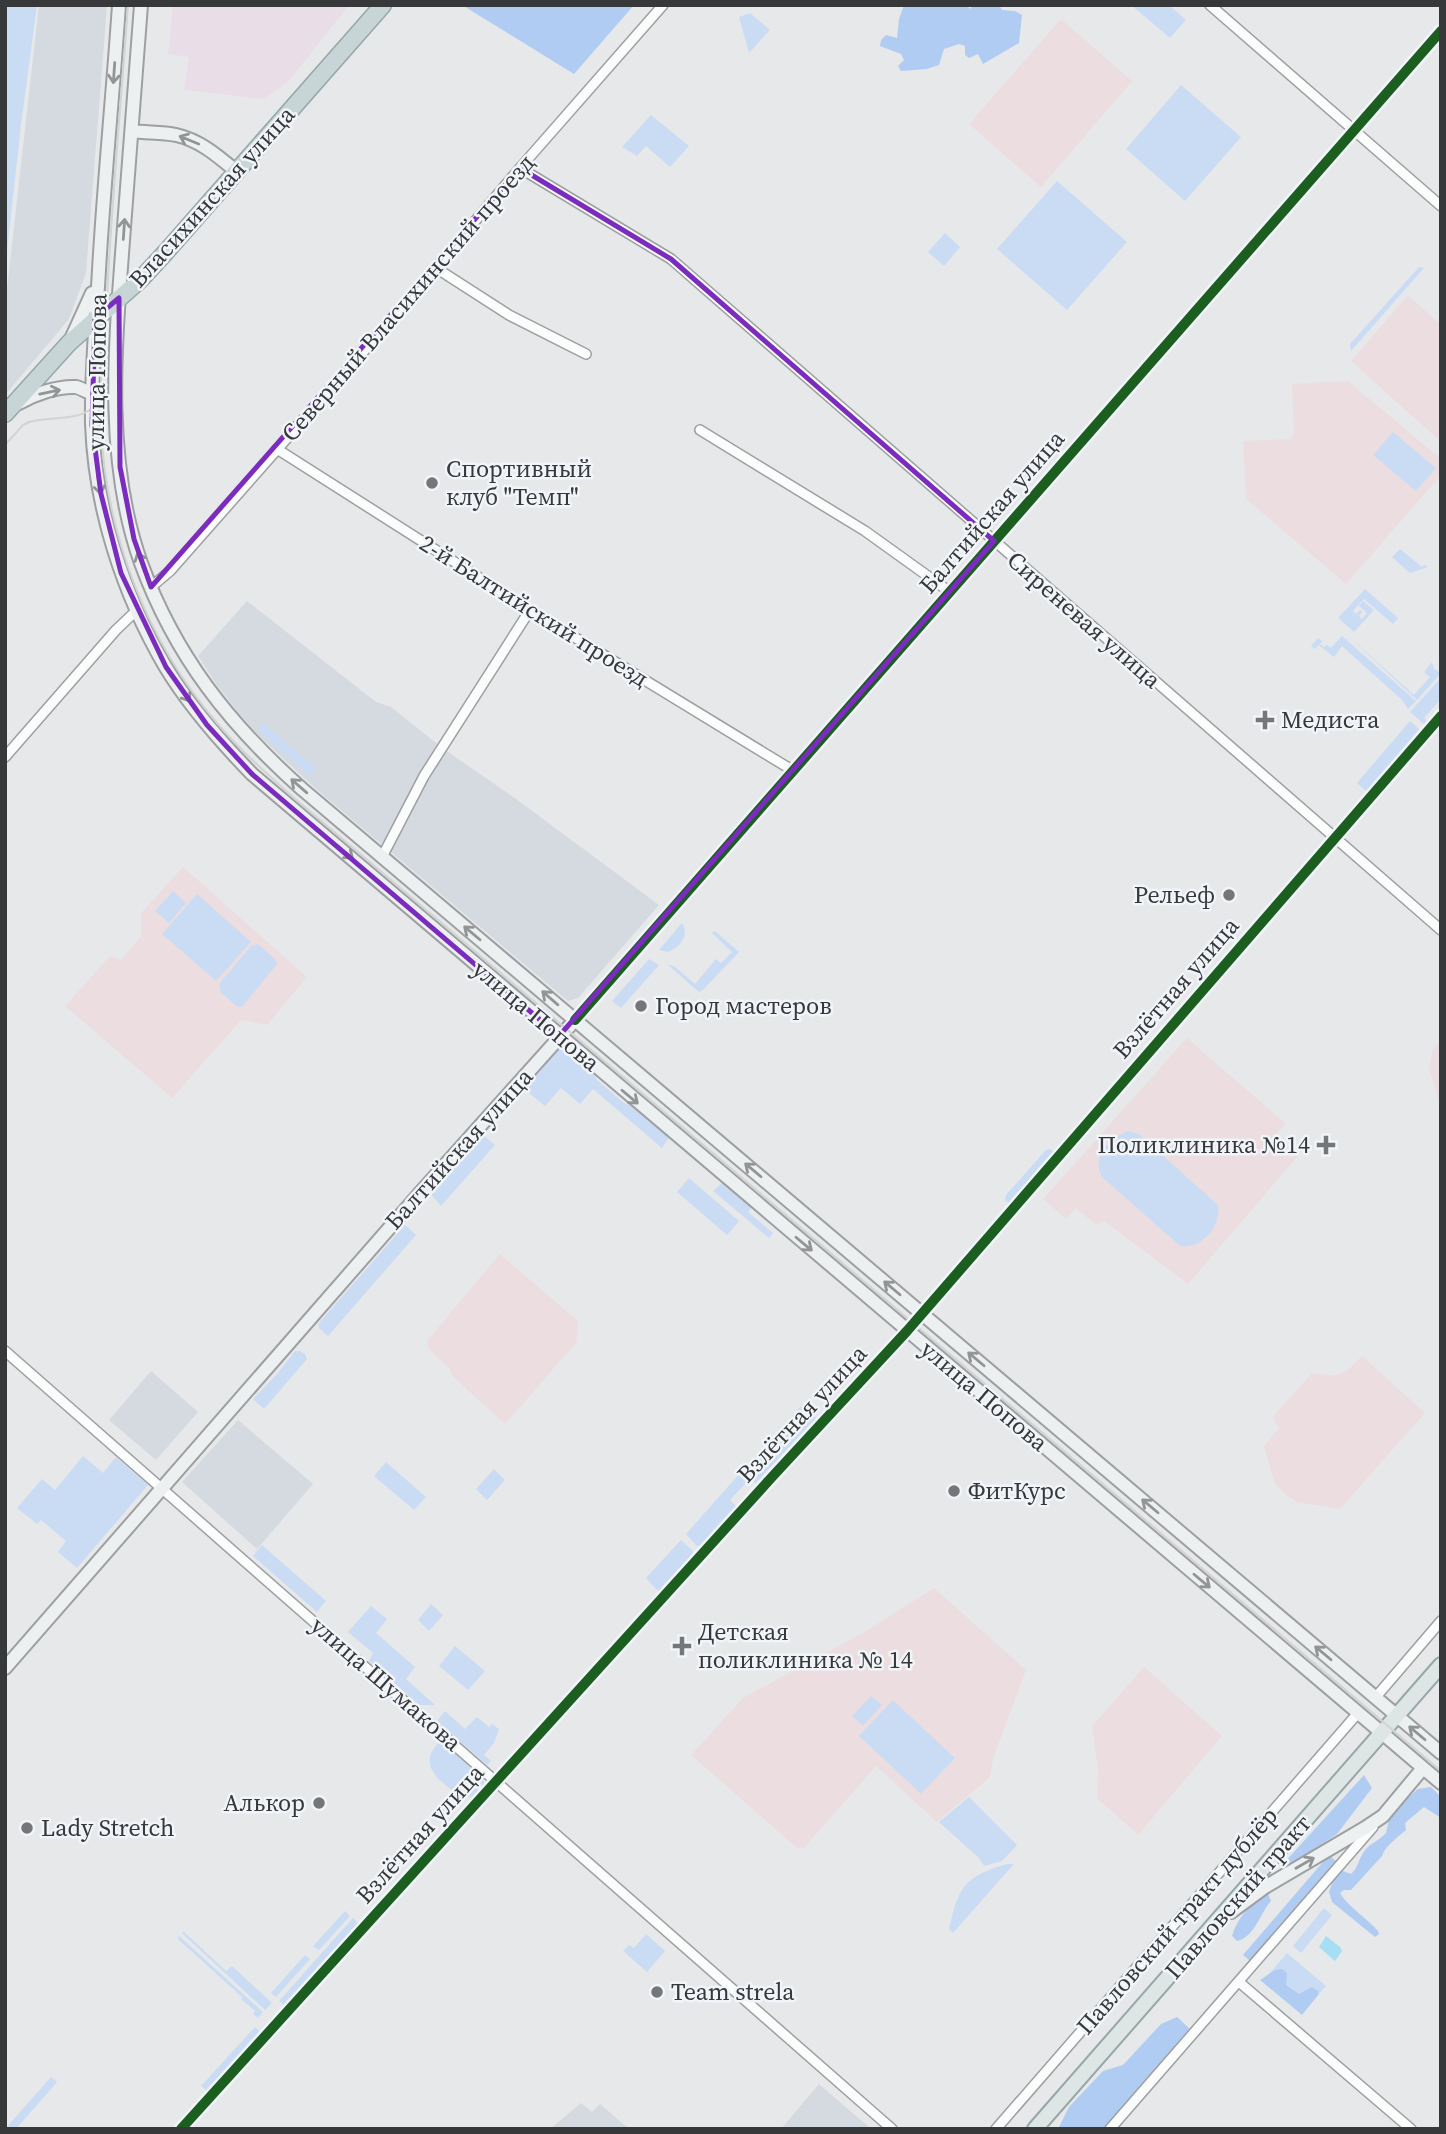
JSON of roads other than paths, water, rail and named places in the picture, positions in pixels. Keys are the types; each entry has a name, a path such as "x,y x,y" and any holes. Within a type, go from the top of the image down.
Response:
{"highway":[{"name":"Власихинская улица","path":"7,411 69,343 135,284 185,232 383,5"}],"main road":[{"name":"улица Попова","path":"120,5 95,318 92,394 94,449 101,494 121,573 166,667 186,697 207,725 244,765 510,995 1441,1783"},
{"name":"улица Попова","path":"141,5 119,298 116,402 120,467 134,539 151,587 186,655 226,713 267,758 382,857 1375,1698 1440,1750"},
{"path":"132,131 189,138 237,172"},
{"path":"69,343 91,298 99,269"},
{"path":"117,345 123,313 135,284"},
{"path":"7,411 33,395 51,390 76,387 92,394"},
{"path":"510,995 524,977"},
{"name":"Балтийская улица","path":"5,1668 575,1020"},
{"path":"1181,1563 1195,1545"},
{"name":"Павловский тракт","path":"1035,2129 1441,1665"},
{"path":"1209,1930 1265,1887 1382,1816 1423,1768"}],"street":[{"name":"Северный Власихинский проезд","path":"151,587 170,571 663,5"},
{"path":"1210,5 1441,206"},
{"name":"Балтийская улица","path":"575,1020 1441,31"},
{"name":"Сиреневая улица","path":"520,168 671,259 1441,930"},
{"path":"436,268 509,315 586,354"},
{"path":"700,430 865,531 950,592"},
{"name":"2-й Балтийский проезд","path":"277,449 530,610 792,771"},
{"path":"5,757 116,630 137,610"},
{"path":"382,857 424,776 530,610"},
{"name":"Взлётная улица","path":"181,2129 907,1331 1441,716"},
{"name":"улица Шумакова","path":"5,1351 892,2129"},
{"path":"1375,1698 1441,1621"},
{"name":"Павловский тракт дублёр","path":"996,2129 1358,1713"},
{"path":"1110,2129 1382,1816"},
{"path":"1239,1982 1411,2129"}],"tram line":[{"path":"128,5 101,378 101,428 111,507 121,547 151,622 192,691 235,743 293,797 1441,1771"},
{"path":"5,445 23,425 39,420 80,415 96,405 102,396"}],"place":[{"name":"Спортивный клуб \"Темп\"","path":"432,483"},
{"name":"Медиста","path":"1265,720"},
{"name":"Рельеф","path":"1229,895"},
{"name":"Город мастеров","path":"641,1006"},
{"name":"Поликлиника №14","path":"1326,1145"},
{"name":"ФитКурс","path":"954,1491"},
{"name":"Детская поликлиника № 14","path":"682,1646"},
{"name":"Алькор","path":"319,1803"},
{"name":"Lady Stretch","path":"27,1828"},
{"name":"Team strela","path":"657,1992"}]}
